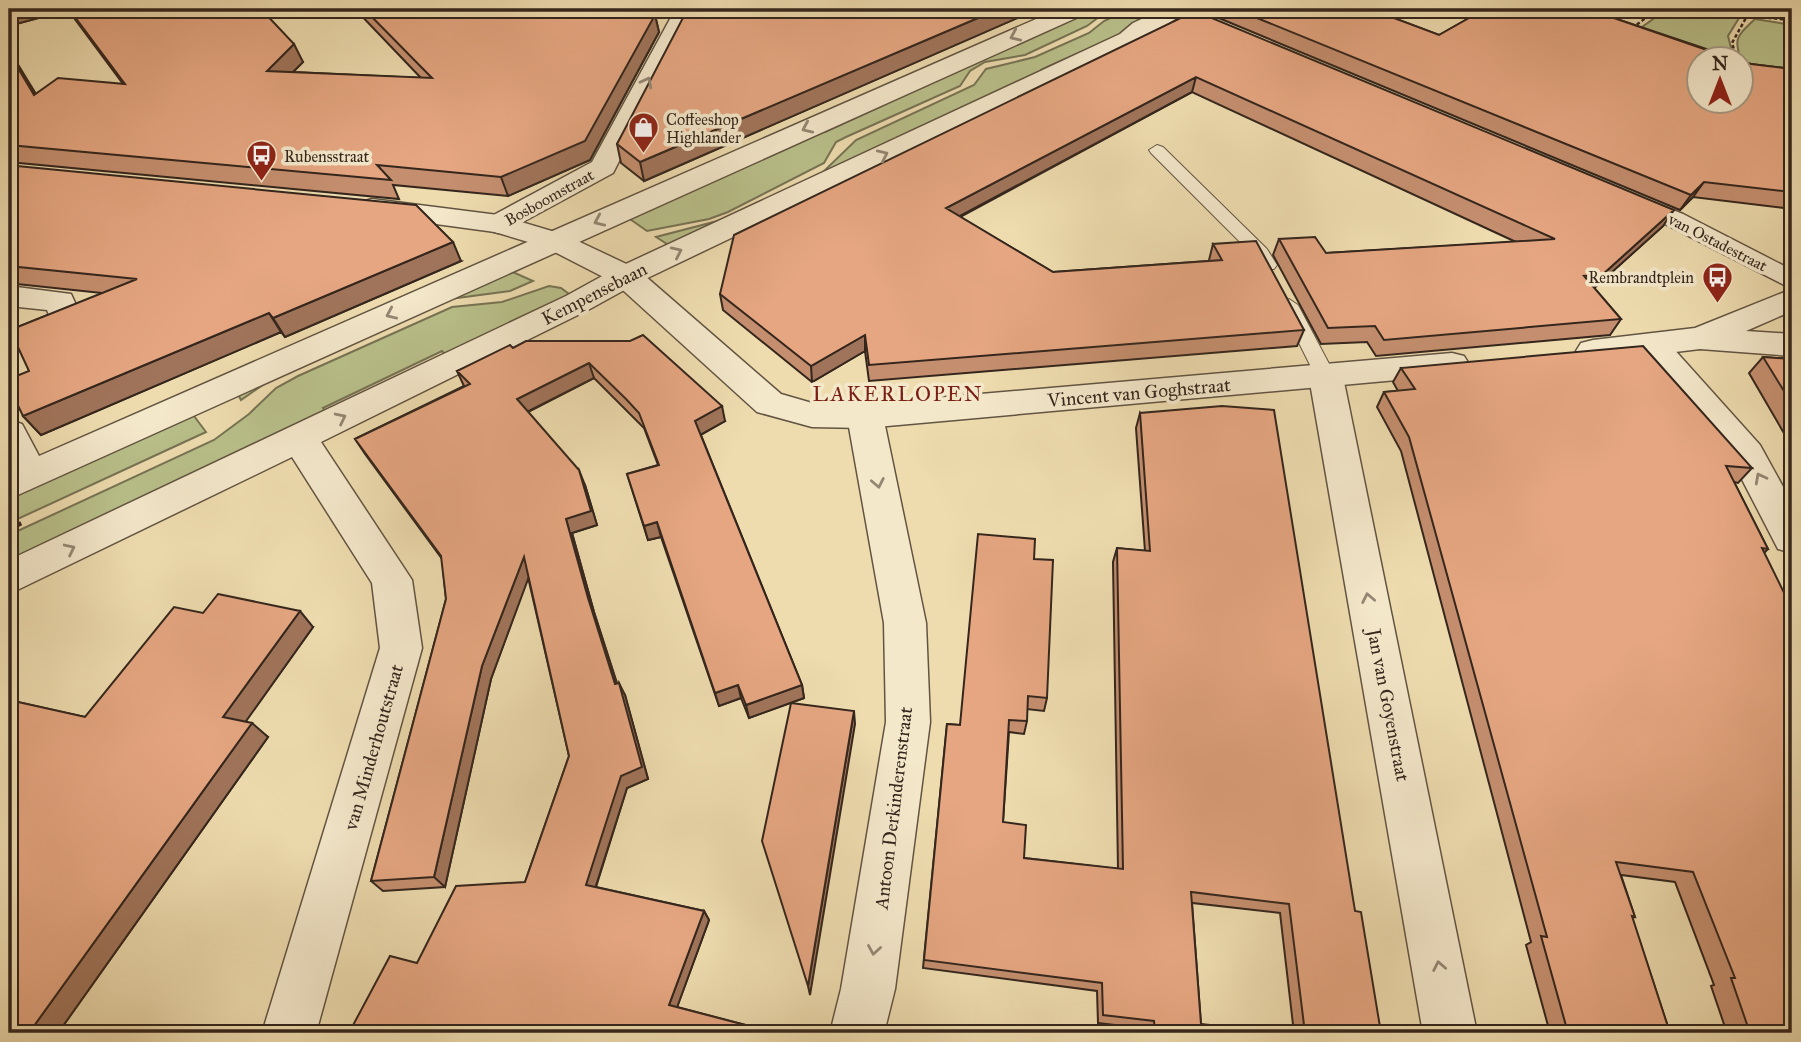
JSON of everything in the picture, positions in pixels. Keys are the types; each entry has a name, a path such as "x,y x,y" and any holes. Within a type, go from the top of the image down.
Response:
{"street":[{"path":"650,23 678,24 719,9"},
{"path":"9,433 20,480 1077,9"},
{"name":"Kempensebaan","path":"9,578 577,303 626,276 1128,40 1142,28 1185,12"},
{"name":"Bosboomstraat","path":"498,224 603,167 678,24"},
{"name":"van Ostadestraat","path":"1612,193 1674,219 1792,281"},
{"path":"345,205 498,224 555,241 626,276"},
{"name":"Vincent van Goghstraat","path":"626,276 769,402 812,415 865,416 1489,361"},
{"path":"9,296 60,301 67,320 9,343"},
{"path":"1700,338 1792,299"},
{"path":"1556,354 1700,338 1792,345"},
{"path":"1651,345 1747,454 1792,538"},
{"name":"Jan van Goyenstraat","path":"1326,377 1450,1033"},
{"name":"Antoon Derkinderenstraat","path":"857,1033 868,989 908,722 905,623 865,416"},
{"name":"van Minderhoutstraat","path":"289,1033 401,648 391,580 299,438"}],"lane":[{"path":"1157,150 1262,253 1326,377"}],"path":[{"path":"1640,36 1627,31 1658,9"},
{"path":"1727,9 1747,16 1792,20"},
{"path":"1733,46 1747,16"}],"green space":[{"path":"1094,9 1117,10 1103,14 1087,26 1025,55 985,62 970,71 960,86 836,142 824,163 728,212 709,219 647,231 627,217 812,132 825,132 886,104 891,96"},
{"path":"1667,9 1723,10 1739,18 1728,36 1731,46 1691,46 1638,30"},
{"path":"1123,12 1143,21 1041,70 1039,76 909,132 905,139 675,249 656,237 729,218 818,177 856,140 974,85 986,69 1035,57 1089,33 1104,21"},
{"path":"1755,19 1792,25 1792,71 1756,65 1756,46 1738,46 1743,30"},
{"path":"506,269 533,281 510,291 450,299 267,382 241,400 236,391"},
{"path":"549,286 561,288 573,297 448,357 442,351 323,408 327,414 9,566 9,535 214,440 249,414 276,388 298,376 452,307 502,302"},
{"path":"191,412 206,432 9,523 9,493"}],"building":[{"path":"69,9 261,9 294,44 267,71 432,78 364,9 523,9 655,15 585,141 501,177 377,165 391,180 9,145 9,53 34,95 58,78 125,84"},
{"path":"697,9 999,9 640,162 617,144 686,12"},
{"path":"1235,9 1370,9 1439,35 1485,9 1605,9 1599,13 1695,46 1686,46 1686,116 1756,116 1756,65 1792,69 1792,192 1704,182 1691,195"},
{"path":"1195,11 1674,210 1602,275 1584,276 1621,319 1384,340 1375,326 1328,328 1279,239 1315,237 1326,253 1555,239 1196,77 946,208 1053,272 1222,260 1213,244 1256,241 1304,330 869,365 865,335 811,366 720,294 734,235"},
{"path":"17,166 416,205 453,242 273,318 269,313 23,416 9,387 9,379 29,371 10,330 137,279 9,266 9,171"},
{"path":"643,335 722,406 695,421 802,685 746,705 738,685 715,693 657,522 644,526 627,474 659,465 639,413 626,399 589,363 517,399 579,470 591,511 566,519 615,684 619,683 642,767 621,776 586,885 704,911 669,1005 776,1033 366,1033 351,1029 390,956 417,963 456,886 525,882 569,756 524,557 482,666 434,877 371,881 446,599 441,556 355,439 470,384 457,371 510,345 513,348 526,341 630,341"},
{"path":"1643,346 1752,468 1726,466 1768,549 1762,548 1792,609 1792,1033 1750,1033 1731,978 1735,978 1693,872 1616,862 1670,1033 1568,1033 1541,936 1547,937 1409,437 1384,392 1415,389 1401,368"},
{"path":"1763,357 1792,359 1792,404"},
{"path":"1222,406 1274,410 1355,911 1361,912 1381,1033 1305,1033 1289,904 1191,892 1201,1024 1227,1027 1227,1033 1155,1033 1154,1021 1103,1015 1102,983 924,960 947,724 960,725 978,534 1035,539 1034,559 1053,560 1047,698 1028,696 1027,721 1009,720 1003,822 1026,825 1024,858 1123,869 1117,548 1150,551 1140,413"},
{"path":"218,594 300,611 223,717 252,723 31,1030 9,1023 9,700 85,717 174,607 203,613"},
{"path":"791,703 854,711 808,986 762,841"}],"place":[{"name":"Coffeeshop Highlander","path":"643,155"},
{"name":"Rubensstraat","path":"261,183"},
{"name":"Rembrandtplein","path":"1717,304"}],"district":[{"name":"LAKERLOPEN","path":"898,394"}]}
